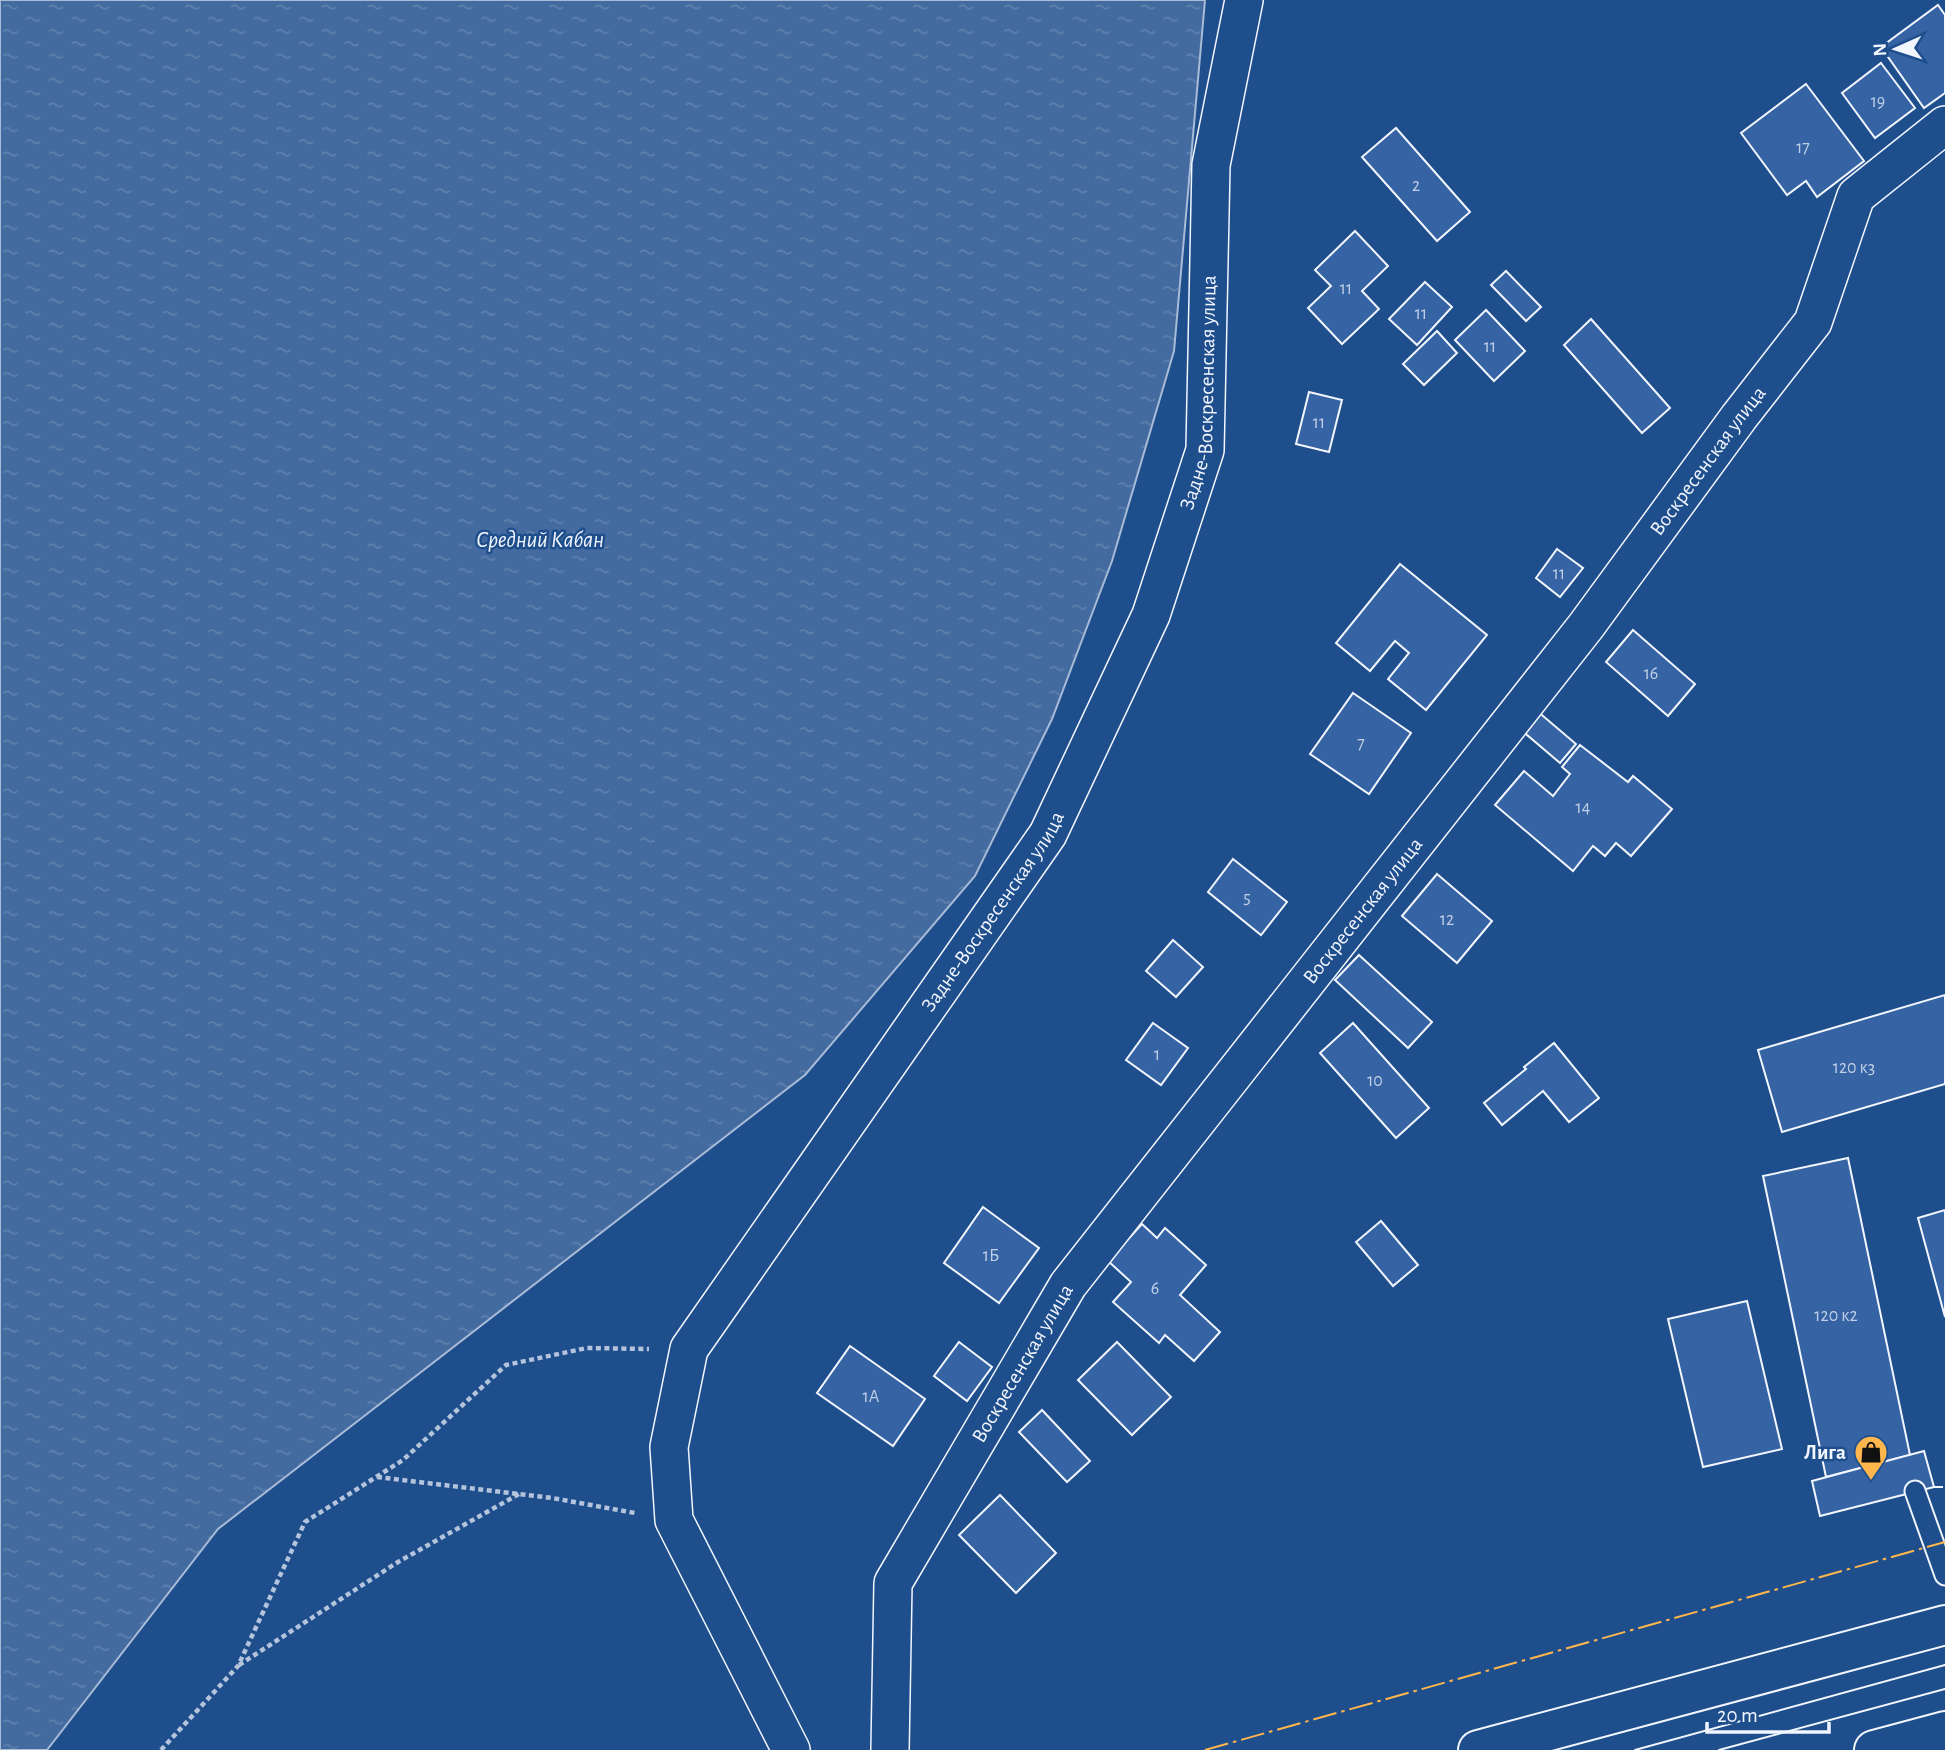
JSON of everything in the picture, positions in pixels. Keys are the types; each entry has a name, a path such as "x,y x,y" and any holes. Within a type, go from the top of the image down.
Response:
{"main road":[{"path":"1478,1750 1945,1625"},
{"path":"1874,1750 1945,1731"}],"street":[{"name":"Задне-Воскресенская улица","path":"791,1750 674,1520 669,1447 688,1349 1048,834 1152,615 1205,450 1211,165 1244,0"},
{"name":"Воскресенская улица","path":"890,1750 893,1583 1068,1285 1586,626 1739,417 1813,323 1856,196 1945,125"}],"lane":[{"path":"1915,1491 1945,1575"}],"path":[{"path":"238,1666 305,1522 403,1460 506,1365 587,1348 688,1349"},
{"path":"376,1477 519,1494 674,1520"},
{"path":"161,1750 238,1666 398,1562 519,1494"}],"water":[{"name":"Средний Кабан","path":"0,0 1205,0 1174,351 1112,561 1052,719 975,876 805,1075 218,1529 47,1750 0,1750"}],"building":[{"path":"1938,5 1945,15 1945,93 1924,108 1881,47"},
{"path":"1881,63 1915,108 1875,138 1842,93"},
{"path":"1806,84 1864,161 1817,197 1806,181 1787,195 1741,133"},
{"path":"1396,128 1470,212 1437,241 1362,157"},
{"path":"1355,231 1388,266 1362,291 1379,309 1342,344 1308,308 1331,286 1315,270"},
{"path":"1506,271 1541,307 1526,321 1491,285"},
{"path":"1425,282 1452,307 1417,345 1389,319"},
{"path":"1486,310 1525,351 1494,381 1455,340"},
{"path":"1591,319 1670,408 1642,433 1564,345"},
{"path":"1437,331 1457,353 1424,385 1403,364"},
{"path":"1309,392 1342,400 1329,452 1296,444"},
{"path":"1557,549 1583,568 1560,597 1536,578"},
{"path":"1400,564 1487,635 1426,710 1388,679 1409,653 1395,641 1370,671 1336,643"},
{"path":"1633,630 1695,684 1668,716 1606,662"},
{"path":"1353,693 1411,733 1369,794 1310,754"},
{"path":"1536,710 1576,744 1560,763 1520,729"},
{"path":"1580,745 1628,782 1633,776 1672,809 1631,856 1616,843 1605,856 1593,846 1573,871 1495,805 1524,771 1553,796 1570,774 1562,767"},
{"path":"1233,859 1287,902 1261,935 1208,892"},
{"path":"1437,874 1492,921 1457,963 1402,916"},
{"path":"1173,940 1203,967 1176,997 1146,971"},
{"path":"1359,955 1432,1022 1408,1048 1335,980"},
{"path":"1945,995 1945,1084 1782,1132 1758,1050"},
{"path":"1153,1023 1188,1048 1161,1085 1126,1060"},
{"path":"1353,1023 1429,1108 1396,1138 1320,1053"},
{"path":"1554,1043 1599,1098 1569,1122 1543,1091 1502,1125 1484,1103"},
{"path":"1848,1158 1910,1455 1826,1477 1763,1176"},
{"path":"983,1207 1039,1248 999,1303 944,1263"},
{"path":"1945,1210 1945,1317 1918,1218"},
{"path":"1381,1221 1418,1265 1393,1286 1356,1242"},
{"path":"1142,1224 1157,1238 1165,1228 1206,1265 1180,1295 1220,1332 1194,1361 1165,1335 1159,1343 1113,1302 1131,1282 1108,1261"},
{"path":"1747,1301 1782,1449 1703,1467 1668,1319"},
{"path":"959,1342 992,1367 967,1401 934,1376"},
{"path":"1117,1342 1171,1397 1132,1435 1078,1380"},
{"path":"850,1346 925,1399 893,1446 817,1393"},
{"path":"1042,1410 1090,1461 1067,1482 1019,1432"},
{"path":"1924,1451 1934,1487 1820,1516 1812,1481"},
{"path":"1000,1495 1056,1553 1016,1593 959,1535"}],"tram line":[{"path":"1635,1750 1945,1665"},
{"path":"1719,1750 1945,1689"}],"fence":[{"path":"1934,1487 1945,1487"}],"power":[{"path":"1205,1750 1945,1542"}],"place":[{"name":"Лига","path":"1871,1482"}]}
